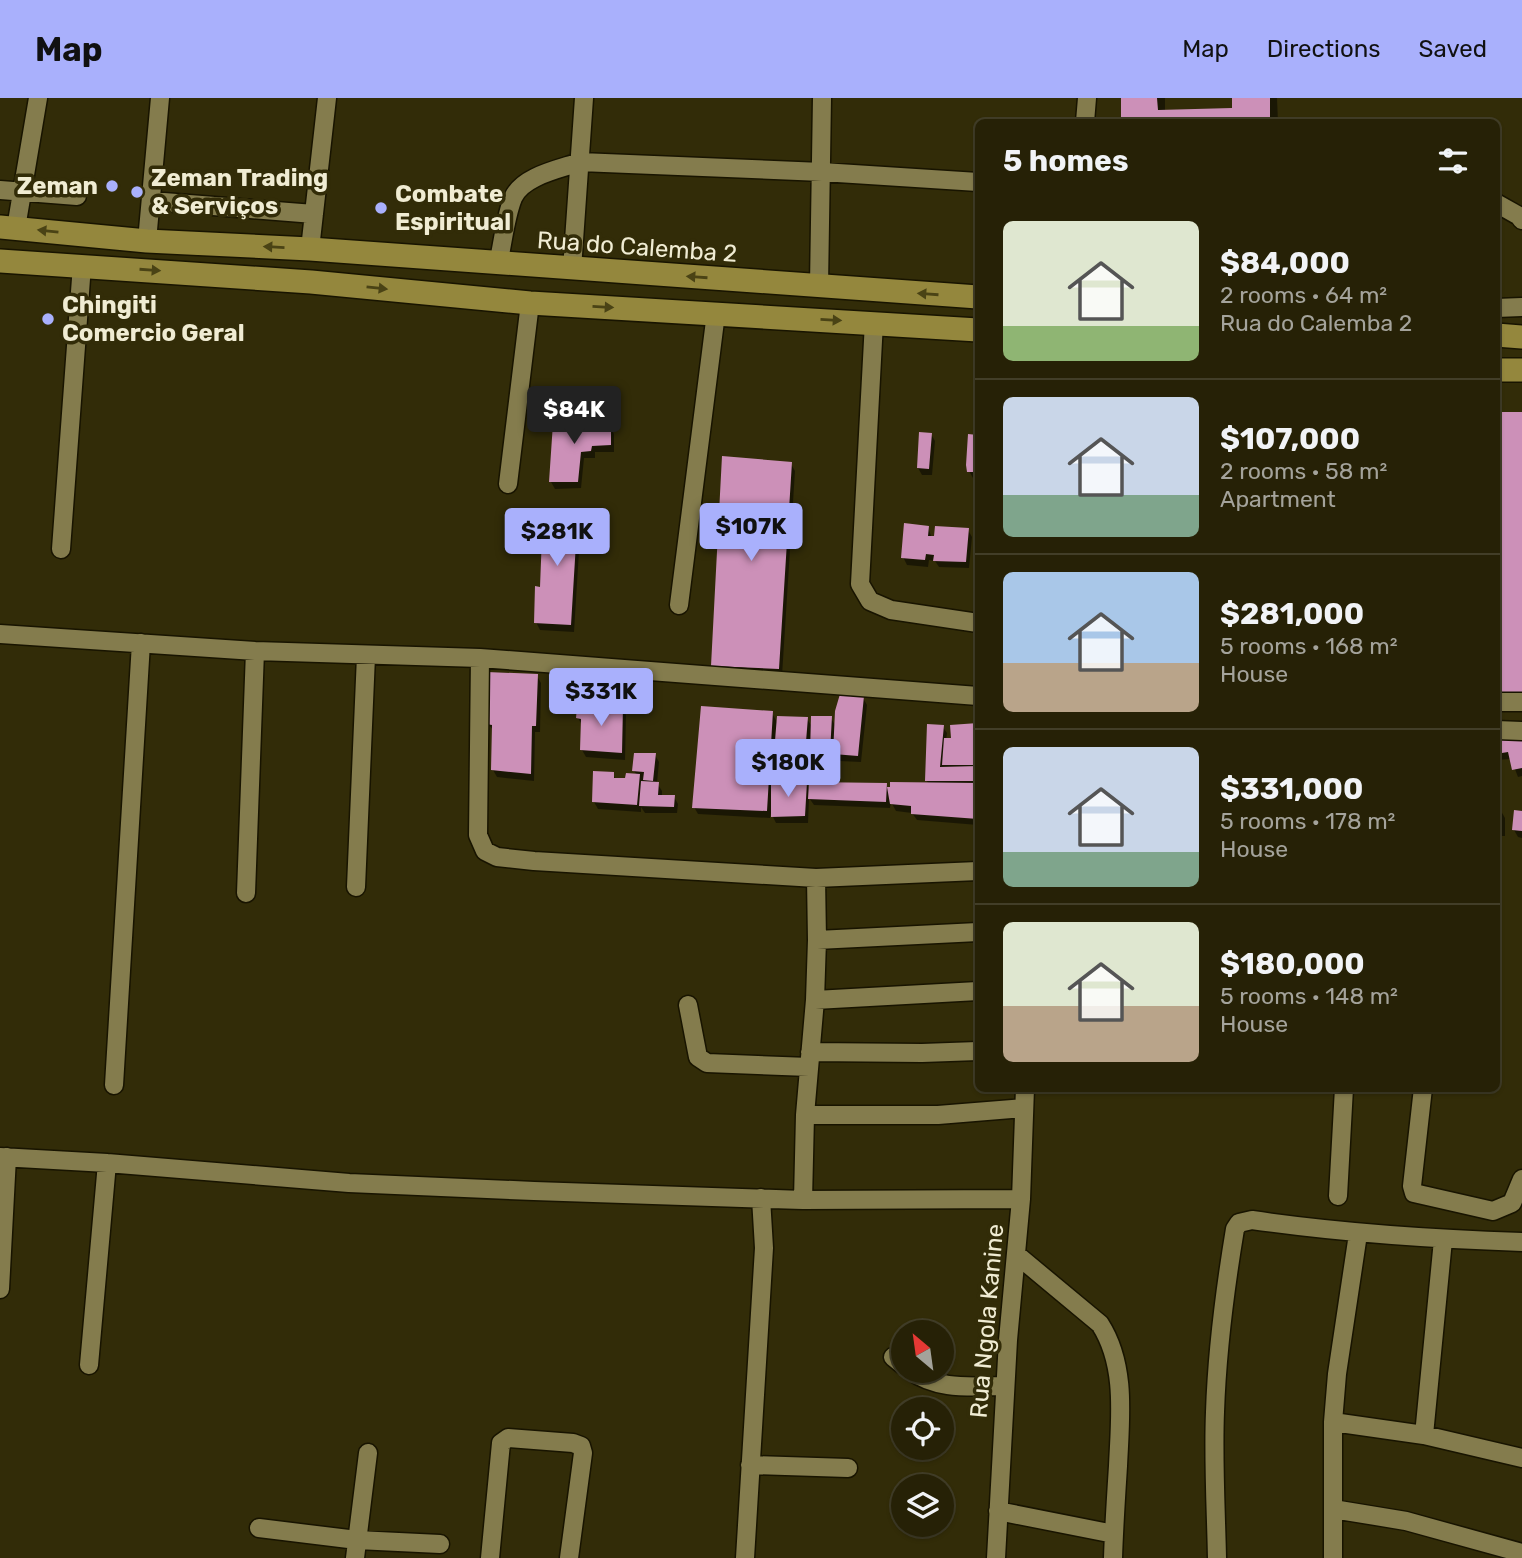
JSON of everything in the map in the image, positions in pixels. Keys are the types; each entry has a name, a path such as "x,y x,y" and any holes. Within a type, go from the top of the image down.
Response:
{"main road":[{"name":"Rua do Calemba 2","path":"8,228 147,241 310,249 975,297"},
{"path":"0,261 311,282 530,303 975,330"},
{"path":"1500,335 1522,337"},
{"path":"1500,370 1522,370"}],"street":[{"path":"8,228 22,192 38,98"},
{"path":"147,241 160,98"},
{"path":"310,249 327,98"},
{"path":"572,269 584,98"},
{"path":"819,285 822,98"},
{"path":"1085,119 1087,98"},
{"path":"498,264 513,197 525,185 544,175 580,162 822,172 975,182"},
{"path":"0,190 77,196"},
{"path":"151,201 314,214"},
{"path":"1500,205 1522,220"},
{"path":"61,549 82,265"},
{"path":"508,484 530,303"},
{"path":"1500,308 1522,307"},
{"path":"679,605 716,313"},
{"path":"874,322 860,584 870,601 891,610 975,623"},
{"path":"0,634 255,651 481,659 975,696"},
{"path":"114,1085 141,643"},
{"path":"246,893 255,651"},
{"path":"356,887 366,656"},
{"path":"481,659 478,835 485,851 497,857 816,878 975,871"},
{"path":"1500,702 1522,702"},
{"path":"1500,730 1522,731"},
{"path":"803,1200 805,1115 815,1000 816,878"},
{"path":"817,940 975,932"},
{"path":"815,1000 975,991"},
{"path":"688,1005 698,1057 706,1063 975,1051"},
{"name":"Rua Ngola Kanine","path":"996,1558 1005,1386 1021,1199 1025,1092"},
{"path":"1338,1196 1344,1092"},
{"path":"1423,1092 1412,1186 1414,1193 1493,1211 1512,1203 1522,1179"},
{"path":"805,1115 938,1115 1023,1108"},
{"path":"0,1289 4,1157 349,1183 803,1200 1021,1199"},
{"path":"89,1365 107,1163"},
{"path":"745,1558 764,1248 761,1198"},
{"path":"1217,1558 1215,1414 1227,1277 1239,1223 1251,1220 1358,1234 1522,1242"},
{"path":"1333,1558 1334,1422 1338,1374 1358,1234"},
{"path":"1424,1436 1443,1240"},
{"path":"1017,1255 1100,1324 1109,1338 1116,1362 1121,1407 1113,1558"},
{"path":"933,1383 949,1386 1005,1386"},
{"path":"1334,1422 1424,1436 1522,1458"},
{"path":"490,1558 501,1443 508,1438 573,1443 581,1446 583,1453 569,1558"},
{"path":"356,1549 368,1453"},
{"path":"750,1465 848,1468"},
{"path":"1333,1509 1406,1521 1522,1553"},
{"path":"998,1511 1114,1534"},
{"path":"259,1528 356,1549 440,1544"}],"building":[{"path":"1121,98 1157,98 1158,110 1232,108 1232,98 1270,98 1270,119 1121,119"},
{"path":"1500,412 1522,412 1522,694 1500,693"},
{"path":"560,418 596,418 596,425 611,425 611,445 592,446 591,451 581,452 578,482 549,482 553,423 560,423"},
{"path":"919,432 932,433 929,469 917,468"},
{"path":"968,434 975,435 975,472 967,472"},
{"path":"722,456 792,462 779,669 711,666"},
{"path":"543,509 578,510 571,625 534,623 535,586 540,587"},
{"path":"904,523 929,526 928,536 934,536 935,526 969,528 966,562 933,561 934,555 926,554 925,560 901,558"},
{"path":"487,672 538,674 536,726 532,726 531,774 491,770 492,725 486,724"},
{"path":"840,694 864,696 858,756 833,754 835,711"},
{"path":"597,703 623,706 622,753 580,750 581,719 576,718 577,707 597,707"},
{"path":"701,706 773,711 767,811 692,808"},
{"path":"777,716 808,717 805,754 774,753"},
{"path":"811,716 832,716 830,753 810,753"},
{"path":"975,723 975,765 942,765 944,738 951,738 950,725"},
{"path":"927,724 944,725 940,767 975,766 975,781 925,781"},
{"path":"1500,734 1522,736 1522,768 1512,770 1508,752 1500,753"},
{"path":"634,753 656,753 653,781 643,780 644,772 632,771"},
{"path":"593,771 614,772 614,778 625,778 626,773 640,774 637,805 592,802"},
{"path":"641,781 659,782 658,795 675,795 674,807 639,806"},
{"path":"771,782 807,782 805,816 771,817"},
{"path":"809,782 887,783 886,802 808,799"},
{"path":"890,782 975,783 975,819 911,814 911,806 890,804 887,787 890,787"},
{"path":"1500,809 1502,809 1500,829"},
{"path":"1514,810 1522,811 1522,831 1512,830"}],"place":[{"name":"Zeman","path":"112,186"},
{"name":"Zeman Trading & Serviços","path":"137,192"},
{"name":"Combate Espiritual","path":"381,208"},
{"name":"Chingiti Comercio Geral","path":"48,319"}]}
